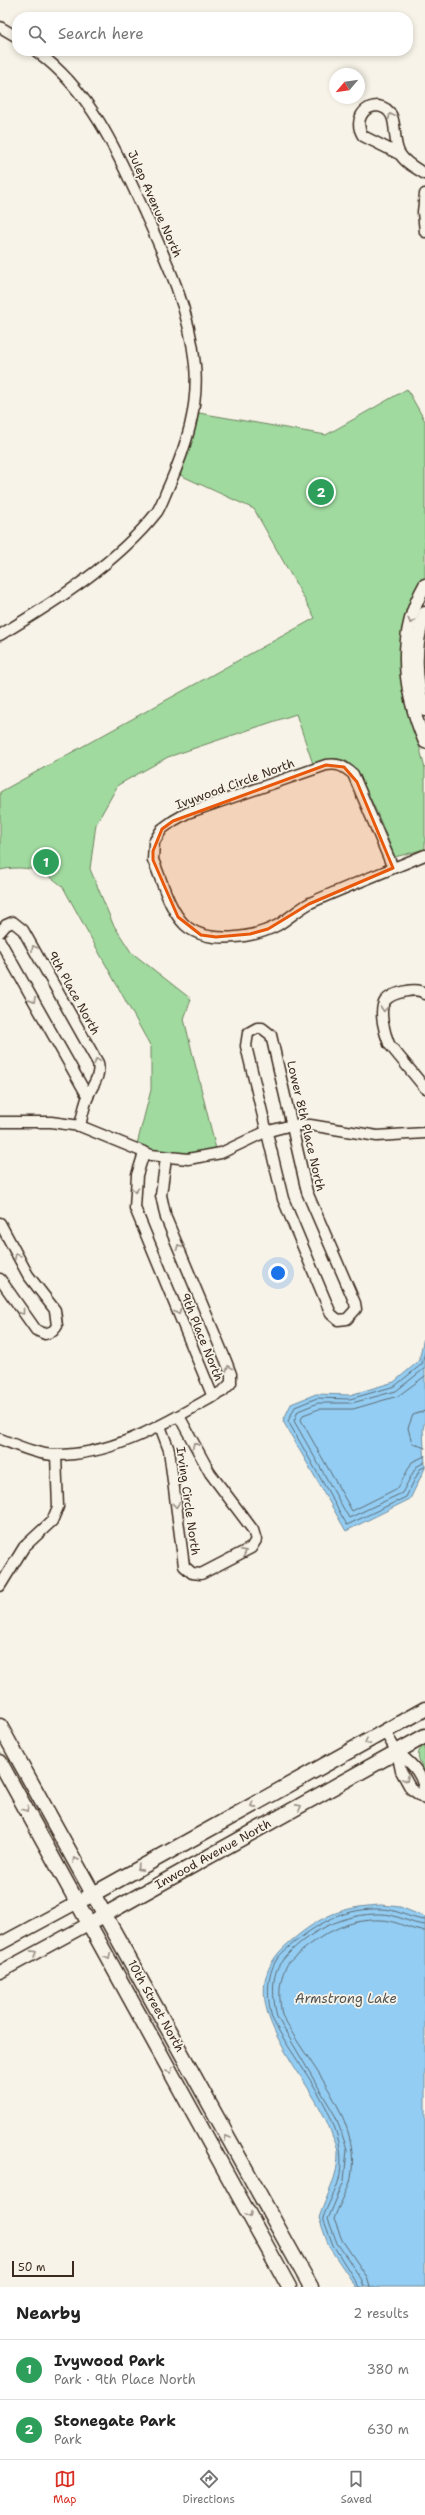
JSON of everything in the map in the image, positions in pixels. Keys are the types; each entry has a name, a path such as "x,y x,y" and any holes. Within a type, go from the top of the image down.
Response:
{"main road":[{"name":"Inwood Avenue North","path":"78,1902 425,1709"},
{"name":"10th Street North","path":"0,1726 311,2287"},
{"name":"Inwood Avenue North","path":"90,1922 425,1736"},
{"name":"10th Street North","path":"0,1762 90,1922 289,2287"}],"street":[{"path":"0,27 12,34"},
{"name":"Julep Avenue North","path":"0,635 54,603 125,545 158,510 183,454 196,394 193,349 180,294 120,158 95,112 74,87 41,56"},
{"path":"399,154 394,138 394,121 390,112 378,106 366,109 360,116 358,123 363,136 399,154 425,174"},
{"path":"425,194 423,212 425,232"},
{"path":"425,585 411,618 405,663 408,694 425,742"},
{"path":"425,613 418,641 417,667 425,710"},
{"name":"Ivywood Circle North","path":"393,868 352,774 344,766 335,764 326,765 187,813 162,829 154,842 153,851 153,860 178,917 186,926 201,935 216,937 268,929 309,904 425,855"},
{"name":"9th Place North","path":"0,932 6,925 13,922 23,930 96,1058 99,1069 95,1087 88,1097 80,1126"},
{"path":"0,941 88,1097"},
{"path":"425,994 417,989 388,998 382,1009 386,1036 389,1044 425,1088"},
{"name":"Lower 8th Place North","path":"257,1028 262,1028 271,1035 309,1199 355,1303 356,1309 347,1319 338,1320 332,1314 290,1220 265,1132 246,1038 252,1029 257,1028"},
{"path":"0,1122 31,1121 80,1126 144,1153 166,1158 188,1159 221,1153 265,1132 292,1126 310,1125 377,1136 425,1133"},
{"name":"9th Place North","path":"144,1153 137,1175 136,1208 213,1397 228,1387 231,1382 231,1374 166,1218 161,1195 166,1158"},
{"path":"0,1223 28,1275 55,1310 57,1326 53,1331 44,1334 36,1330 0,1280"},
{"path":"0,1438 17,1446 56,1455 94,1450 122,1443 160,1426 213,1397"},
{"name":"Irving Circle North","path":"160,1426 169,1450 184,1566 192,1573 201,1574 251,1548 256,1540 253,1530 210,1473 179,1416"},
{"path":"0,1586 24,1547 52,1521 58,1507 56,1455"},
{"path":"385,1732 397,1752 401,1771 411,1789 425,1798"},
{"path":"397,1752 414,1765 424,1782 425,1798"},
{"name":"Inwood Avenue North","path":"0,1944 78,1902"},
{"name":"Inwood Avenue North","path":"0,1972 90,1922"}],"highlighted area":[{"path":"326,765 344,767 357,782 393,868 309,904 268,929 250,934 216,937 201,935 178,917 153,860 153,851 162,829 173,821"}],"green space":[{"path":"407,389 425,421 425,578 417,591 401,673 425,769 425,849 395,857 374,805 359,777 346,761 338,759 313,764 296,714 168,757 118,785 96,824 90,869 113,924 131,952 191,999 184,1019 216,1149 196,1153 176,1153 157,1150 137,1144 151,1090 151,1047 63,887 49,876 41,872 25,868 0,870 0,792 315,618 254,509 180,475 199,413 326,435"},
{"path":"425,1745 425,1772 418,1754 421,1748"}],"water":[{"path":"425,1332 425,1421 423,1429 425,1468 410,1499 346,1531 283,1421 291,1404 316,1394 350,1395 394,1382 419,1361"},
{"name":"Armstrong Lake","path":"381,1905 400,1907 425,1917 425,2287 356,2287 329,2247 319,2218 334,2178 338,2161 337,2148 322,2112 277,2037 267,2012 264,1987 271,1963 291,1941 302,1932 323,1919 344,1910"}],"place":[{"name":"Stonegate Park","path":"321,492"},
{"name":"Ivywood Park","path":"46,862"}]}
